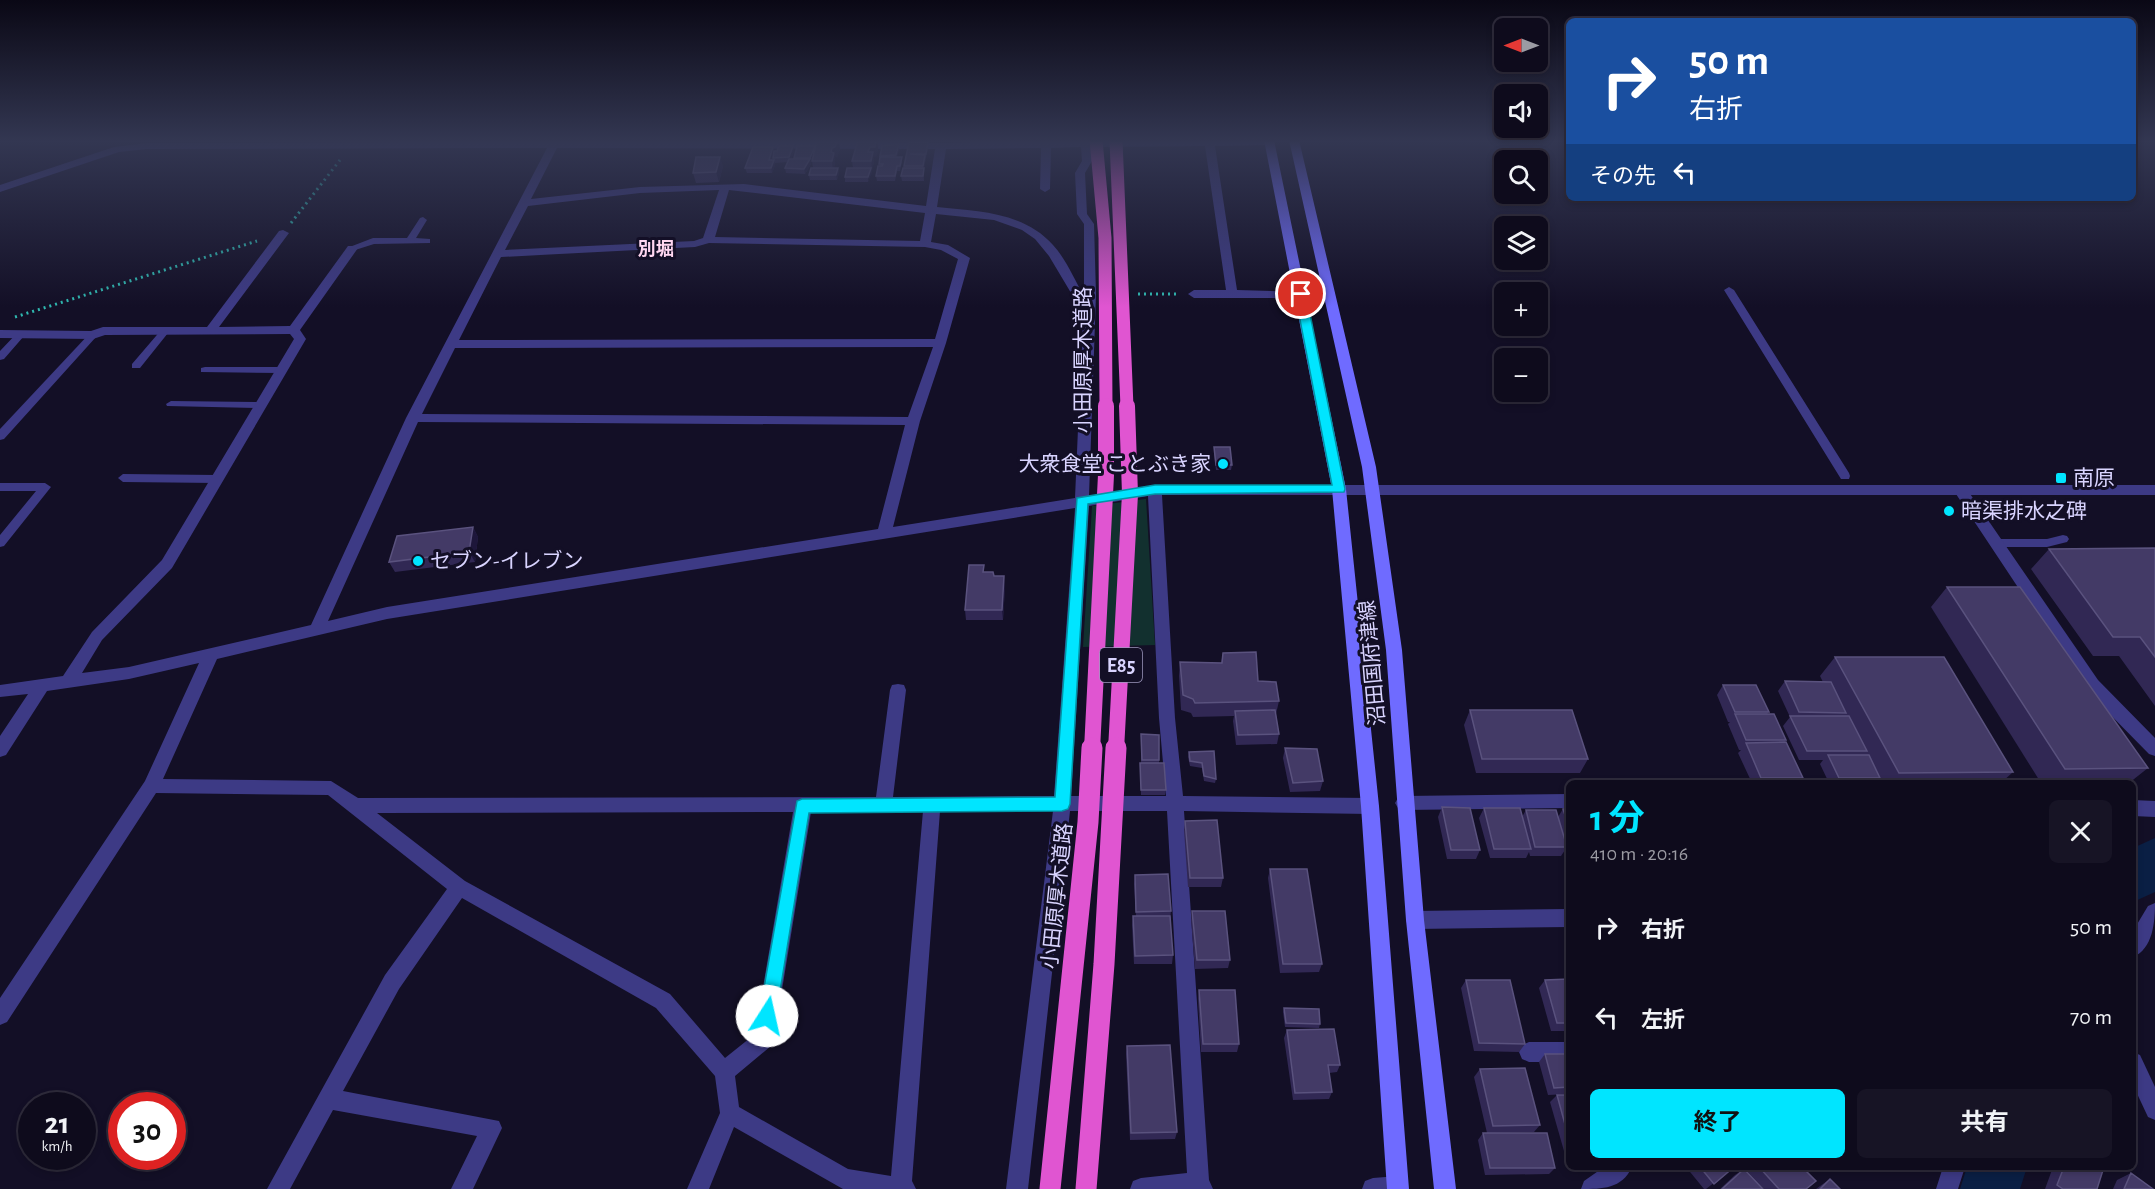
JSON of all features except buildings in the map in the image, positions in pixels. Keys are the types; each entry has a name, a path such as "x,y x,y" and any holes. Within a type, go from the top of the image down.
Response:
{"highway":[{"name":"小田原厚木道路","path":"1050,1189 1088,822 1106,474 1105,238 1098,195"},
{"name":"小田原厚木道路","path":"1086,1189 1105,952 1130,494 1118,195"}],"main road":[{"name":"沼田国府津線","path":"1281,195 1339,489 1370,806 1398,1188"},
{"name":"沼田国府津線","path":"1306,195 1372,490 1394,650 1404,803 1415,920 1445,1189"}],"street":[{"path":"317,628 413,418 527,195"},
{"path":"523,203 591,195"},
{"path":"708,240 722,195"},
{"path":"813,195 982,216 1028,228 1049,248 1075,294 1088,311"},
{"path":"925,244 933,195"},
{"path":"1017,1189 1062,804 1082,501 1089,224 1082,214 1081,195"},
{"path":"1217,195 1232,294"},
{"path":"210,331 284,232"},
{"path":"498,254 695,244 708,240 925,244 944,247 964,258 940,344 914,421 884,534"},
{"path":"294,330 352,248"},
{"path":"1194,294 1301,294"},
{"path":"0,334 93,335 103,331 294,330"},
{"path":"67,683 97,636 167,564 300,339 294,330"},
{"path":"452,344 940,344"},
{"path":"413,418 914,421"},
{"path":"1141,1189 1200,1185 1175,803 1167,718 1155,490"},
{"path":"0,691 129,673 387,613 1155,490 2155,490"},
{"path":"1961,491 2092,685 2155,749"},
{"path":"0,1015 151,786 211,654"},
{"path":"0,750 41,687"},
{"path":"883,805 898,690"},
{"path":"151,786 331,788 459,887 663,1000 724,1072 730,1113 698,1189"},
{"path":"1404,803 1566,801"},
{"path":"356,806 1175,803 1370,806"},
{"path":"730,1113 845,1179 903,1189 932,805"},
{"path":"724,1072 764,1039 802,806"},
{"path":"2136,808 2155,809"},
{"path":"278,1189 392,982 459,887"},
{"path":"2136,943 2155,912"},
{"path":"1415,920 1566,918"},
{"path":"1529,1052 1566,1052"},
{"path":"2136,1069 2155,1110"},
{"path":"328,1099 492,1128 462,1189"},
{"path":"1592,1189 1617,1170"},
{"path":"1947,1189 1953,1170"},
{"path":"1373,1189 1398,1188"}],"lane":[{"path":"410,241 423,220"},
{"path":"352,248 373,241 427,241"},
{"path":"1729,290 1845,476"},
{"path":"136,366 165,331"},
{"path":"0,357 21,334"},
{"path":"0,436 93,335"},
{"path":"205,370 281,370"},
{"path":"171,404 260,405"},
{"path":"123,478 217,479"},
{"path":"0,487 45,487 0,543"},
{"path":"1997,543 2047,543 2063,539"}],"path":[{"path":"11,319 284,232 312,195"}],"green space":[{"path":"1146,499 1155,645 1083,647 1092,506"}],"waterway":[{"path":"2136,877 2155,861"},
{"path":"1990,1189 1996,1170"}],"place":[{"name":"大衆食堂 ことぶき家","path":"1223,464"},
{"name":"南原","path":"2061,478"},
{"name":"暗渠排水之碑","path":"1949,511"},
{"name":"セブン-イレブン","path":"418,561"}],"district":[{"name":"別堀","path":"656,249"}],"route":[{"path":"767,1016 802,806 1062,804 1082,501 1155,490 1339,489 1301,294"}]}
